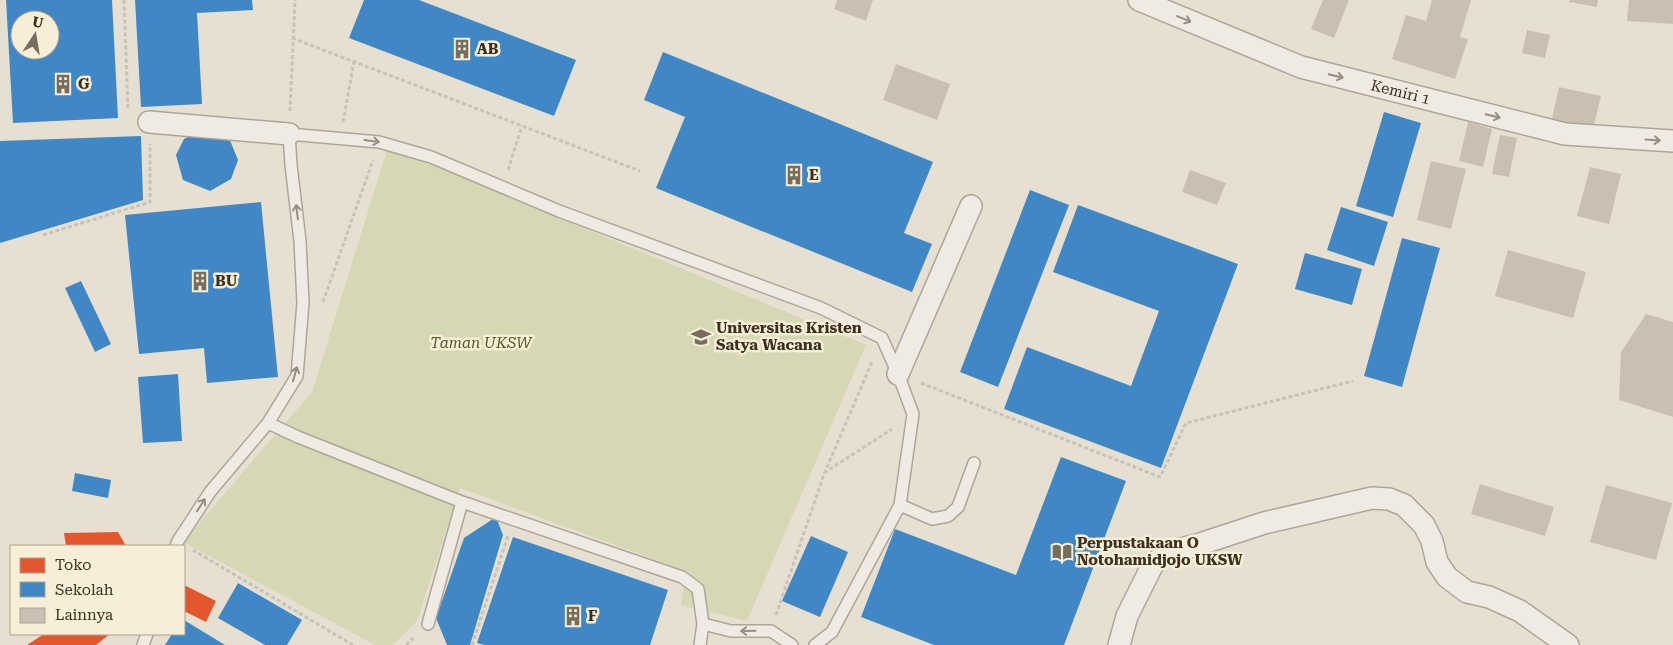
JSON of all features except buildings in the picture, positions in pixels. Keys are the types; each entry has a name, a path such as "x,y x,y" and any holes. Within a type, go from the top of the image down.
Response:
{"street":[{"name":"Kemiri 1","path":"1142,1 1301,67 1564,134 1673,142"},
{"path":"149,122 289,134"},
{"path":"898,374 971,206"},
{"path":"1119,645 1127,616 1153,564 1169,552 1209,542 1264,523 1372,498 1388,499 1404,505 1424,525 1432,541 1437,562 1447,577 1467,592 1489,597 1520,611 1568,645"}],"lane":[{"path":"177,544 210,492 268,423 297,376 303,303 300,241 289,134 341,137 380,142 431,157 559,212 821,308 882,338 913,414 900,505 832,632 815,645"},
{"path":"268,423 307,441 462,502 682,577 698,589 703,624 700,645"},
{"path":"900,505 932,519 948,516 958,507 974,463"},
{"path":"428,624 462,502"},
{"path":"703,624 731,631 771,631 792,645"}],"path":[{"path":"43,235 150,202 149,122 129,123 124,0"},
{"path":"289,134 295,0"},
{"path":"292,38 640,171"},
{"path":"341,137 354,61"},
{"path":"502,187 522,126"},
{"path":"320,310 380,142"},
{"path":"771,631 824,474 882,338"},
{"path":"898,374 1160,477 1186,423 1353,381"},
{"path":"824,474 913,414"},
{"path":"472,645 514,519"},
{"path":"185,549 353,645"}],"green space":[{"name":"Taman UKSW","path":"388,147 866,345 747,621 681,605 686,571 460,488 417,621 393,645 375,645 183,542 312,392"}],"place":[{"name":"AB","path":"462,49"},
{"name":"G","path":"63,84"},
{"name":"E","path":"794,175"},
{"name":"BU","path":"200,281"},
{"name":"Universitas Kristen Satya Wacana","path":"701,337"},
{"name":"Perpustakaan O Notohamidjojo UKSW","path":"1062,552"},
{"name":"F","path":"573,616"}]}
